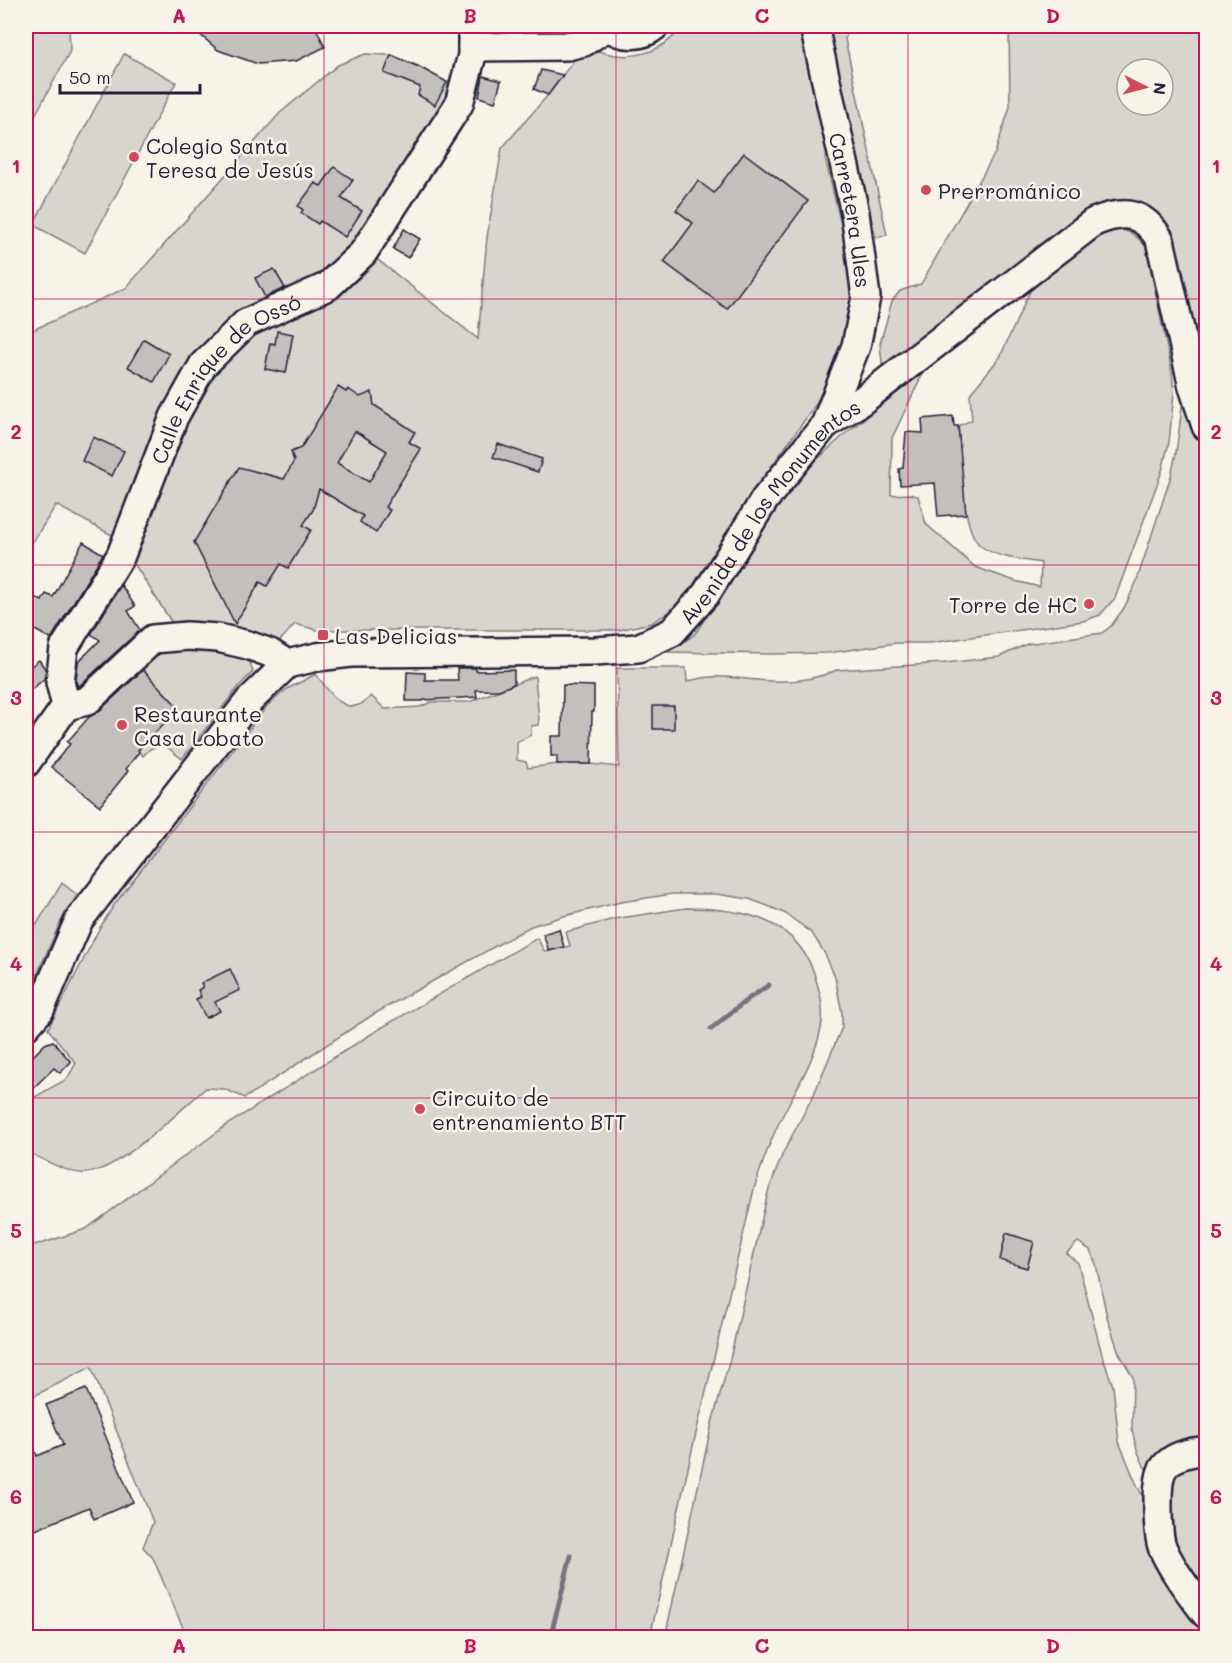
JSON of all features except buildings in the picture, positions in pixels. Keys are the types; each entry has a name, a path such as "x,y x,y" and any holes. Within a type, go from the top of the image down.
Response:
{"street":[{"path":"472,36 567,46 584,42 608,26 623,34 633,35 655,26"},
{"name":"Carretera Ules","path":"814,26 855,213 866,297 856,346 825,425"},
{"name":"Calle Enrique de Ossó","path":"66,706 60,682 64,648 121,555 174,417 203,364 246,323 328,286 363,253 459,104 472,55 472,36"},
{"name":"Avenida de los Monumentos","path":"287,664 317,657 351,653 595,651 638,648 672,632 705,594 765,499 825,425 860,402 1095,222 1110,216 1125,213 1139,218 1152,226 1160,240 1193,387 1206,426"},
{"path":"26,763 66,706 87,701 153,639 187,636 218,638 249,645 270,653 287,664 249,702 80,920 40,1010 26,1026"},
{"path":"1206,1451 1195,1451 1173,1460 1162,1471 1156,1513 1161,1546 1182,1584 1206,1614"}],"shaded area":[{"path":"26,26 69,26 70,51 26,132"},
{"path":"682,26 802,26 830,151 825,158 852,264 852,299 847,330 833,370 814,407 751,495 680,606 651,623 619,630 317,630 295,624 278,643 174,626 133,562 185,418 207,378 260,328 374,257 478,339 487,237 502,148 548,95 574,60 596,50 608,54 632,55 654,50 665,44"},
{"path":"825,26 849,26 845,39 887,235 876,238"},
{"path":"1009,26 1206,26 1206,319 1193,339 1186,290 1174,240 1162,221 1146,208 1123,202 1094,207 883,371 880,344 892,301 900,291 921,284 995,153 1010,107"},
{"path":"124,54 176,82 85,253 33,225"},
{"path":"365,54 391,55 418,66 449,84 442,107 352,248 328,272 238,318 119,539 56,505 26,553 26,333 126,288 280,113 338,65"},
{"path":"1117,229 1134,235 1146,247 1172,372 1174,393 1169,442 1162,471 1115,598 1100,615 1083,621 930,643 896,643 828,653 668,652 694,635 740,567 761,530 809,467 846,433 924,371 892,438 891,495 918,496 926,524 975,567 1040,587 1041,563 995,554 982,547 975,539 969,526 963,491 958,426 972,420 970,394 1000,357 1030,291 1095,239 1105,232"},
{"path":"1184,391 1192,418 1206,444 1206,1438 1183,1441 1151,1470 1145,1468 1137,1450 1132,1431 1133,1377 1119,1353 1107,1317 1096,1264 1090,1250 1078,1242 1066,1253 1078,1263 1103,1358 1113,1386 1119,1442 1136,1483 1206,1626 1206,1637 680,1638 680,1634 667,1628 712,1423 730,1359 768,1192 783,1153 814,1094 842,1027 842,1013 835,977 825,954 812,933 786,914 768,906 749,899 716,894 672,894 621,902 531,926 374,1014 245,1098 224,1089 206,1088 132,1151 100,1169 79,1173 55,1165 26,1151 26,1102 27,1107 34,1105 31,1099 67,1079 76,1063 48,1029 99,929 114,905 267,706 287,689 316,674 340,702 355,706 371,696 385,709 420,707 431,702 469,702 535,676 539,721 538,725 531,726 531,735 517,742 517,760 526,762 528,768 557,764 619,767 617,668 686,668 687,682 714,677 788,681 818,677 837,670 999,657 1027,644 1102,633 1111,626 1124,608 1136,583 1171,476"},
{"path":"182,643 247,653 253,672 240,685 182,759 163,744 150,749 143,756 138,750 179,708 138,665 157,648"},
{"path":"62,883 77,895 60,923 26,999 26,942"},
{"path":"686,908 748,915 784,931 798,944 809,961 820,994 822,1017 818,1041 774,1133 754,1189 650,1637 187,1637 153,1558 143,1547 153,1522 91,1367 26,1400 26,1246 86,1229 228,1124 381,1028 537,938 545,952 570,946 566,932 614,919"},
{"path":"1206,1459 1206,1599 1166,1533 1173,1474 1184,1465"}],"waterway":[{"path":"711,1029 769,985"},
{"path":"550,1638 571,1556"}],"place":[{"name":"Colegio Santa Teresa de Jesús","path":"134,157"},
{"name":"Prerrománico","path":"926,190"},
{"name":"Torre de HC","path":"1089,604"},
{"name":"Las Delicias","path":"323,635"},
{"name":"Restaurante Casa Lobato","path":"122,725"},
{"name":"Circuito de entrenamiento BTT","path":"420,1109"}]}
